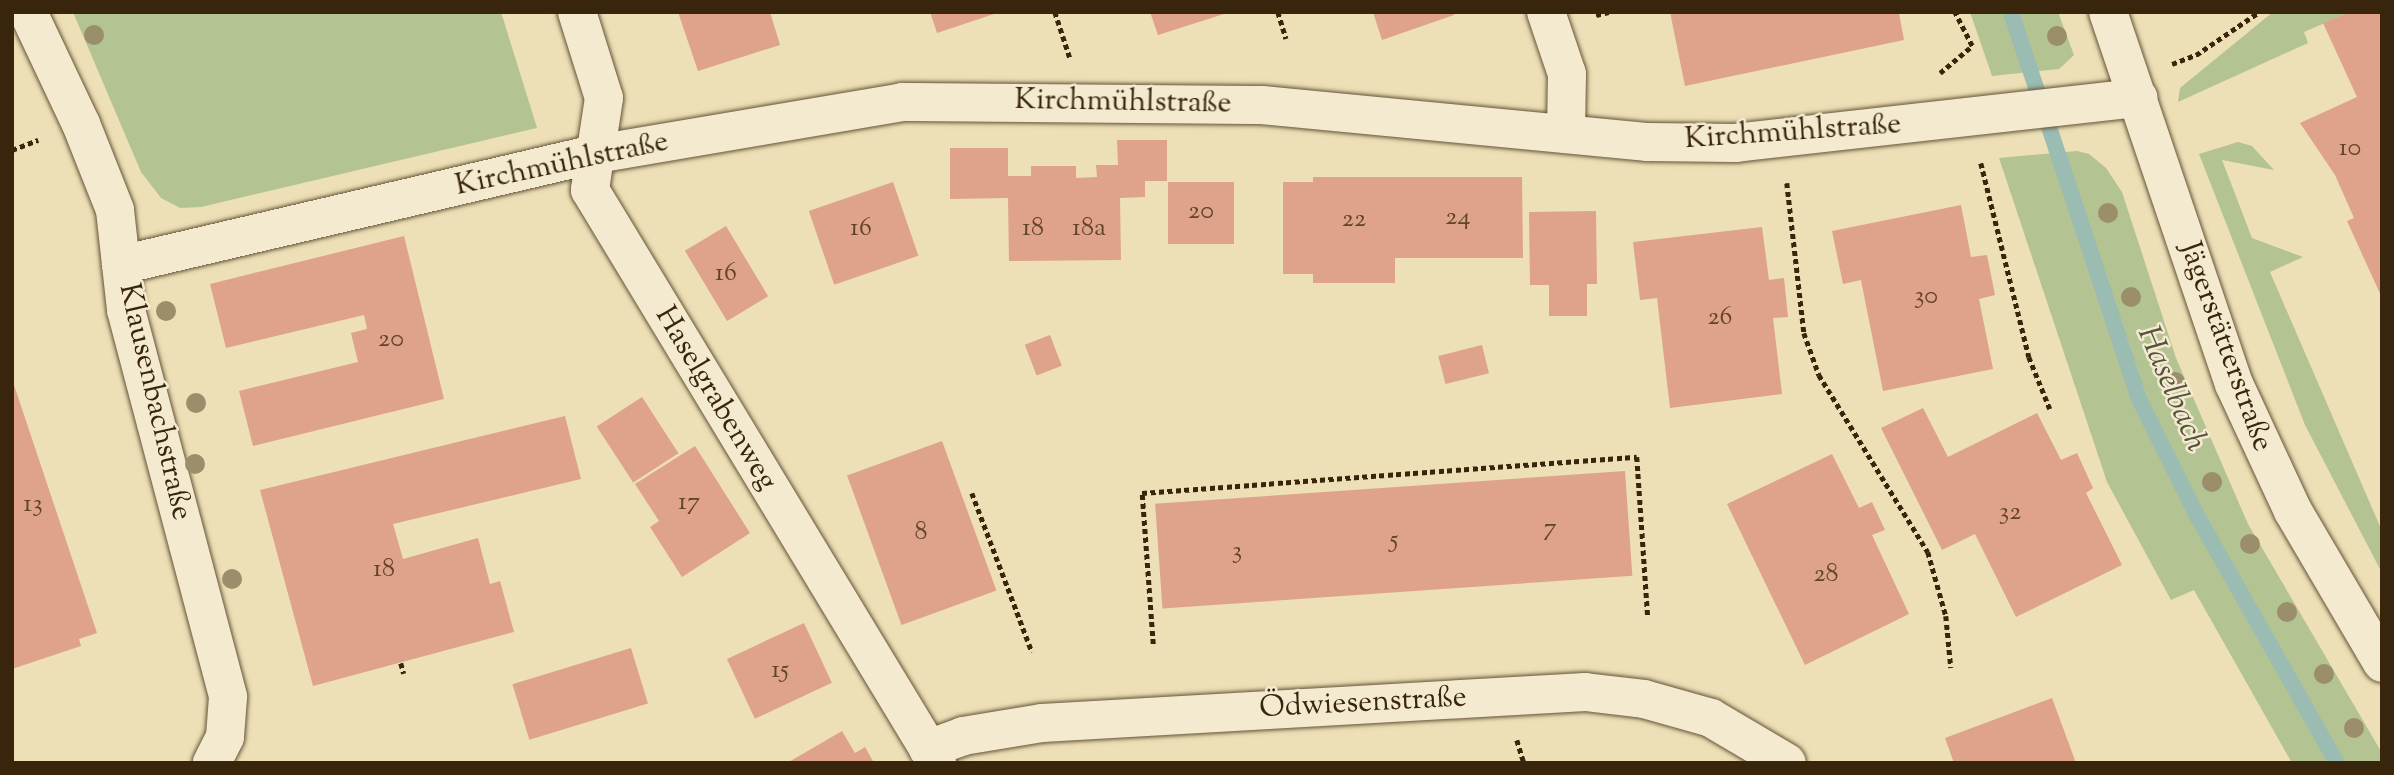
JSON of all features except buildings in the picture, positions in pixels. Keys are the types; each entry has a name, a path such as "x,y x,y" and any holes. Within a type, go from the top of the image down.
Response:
{"street":[{"name":"Klausenbachstraße","path":"28,12 81,124 111,199 127,310 228,696 225,737 213,762"},
{"name":"Haselgrabenweg","path":"576,12 604,98 590,190 932,756"},
{"path":"1546,12 1567,75 1566,134"},
{"name":"Jägerstätterstraße","path":"2108,12 2148,83 2226,361 2264,456 2382,663"},
{"name":"Kirchmühlstraße","path":"121,265 596,154 902,102 1262,105 1566,134 1735,143 2072,106 2148,83"},
{"name":"Ödwiesenstraße","path":"932,756 963,736 1042,723 1585,692 1644,699 1711,718 1787,763"}],"path":[{"path":"1055,12 1074,69"},
{"path":"1278,12 1286,39"},
{"path":"1936,81 1939,74 1972,46 1955,12"},
{"path":"2148,83 2196,55 2259,12"},
{"path":"12,150 47,136"},
{"path":"1978,152 2029,357 2050,409"},
{"path":"1786,171 1804,333 1819,375 1928,552 1946,616 1951,668"},
{"path":"1153,644 1142,493 1637,457 1648,617"},
{"path":"972,494 1032,652"},
{"path":"401,663 404,674"},
{"path":"1515,731 1524,763"}],"green space":[{"path":"73,12 501,12 537,128 201,207 180,208 161,198 141,172"},
{"path":"1970,12 2058,12 2074,55 2059,69 1992,76"},
{"path":"2273,12 2350,12 2304,32 2308,43 2178,102 2180,88"},
{"path":"2238,142 2252,146 2274,170 2222,160 2252,238 2303,257 2270,272 2382,531 2382,573 2305,425 2199,154"},
{"path":"2077,151 2089,154 2106,168 2122,192 2176,358 2248,524 2382,753 2382,763 2292,763 2194,590 2171,600 2107,482 1999,158"}],"waterway":[{"name":"Haselbach","path":"2011,12 2138,397 2196,514 2337,763"}]}
